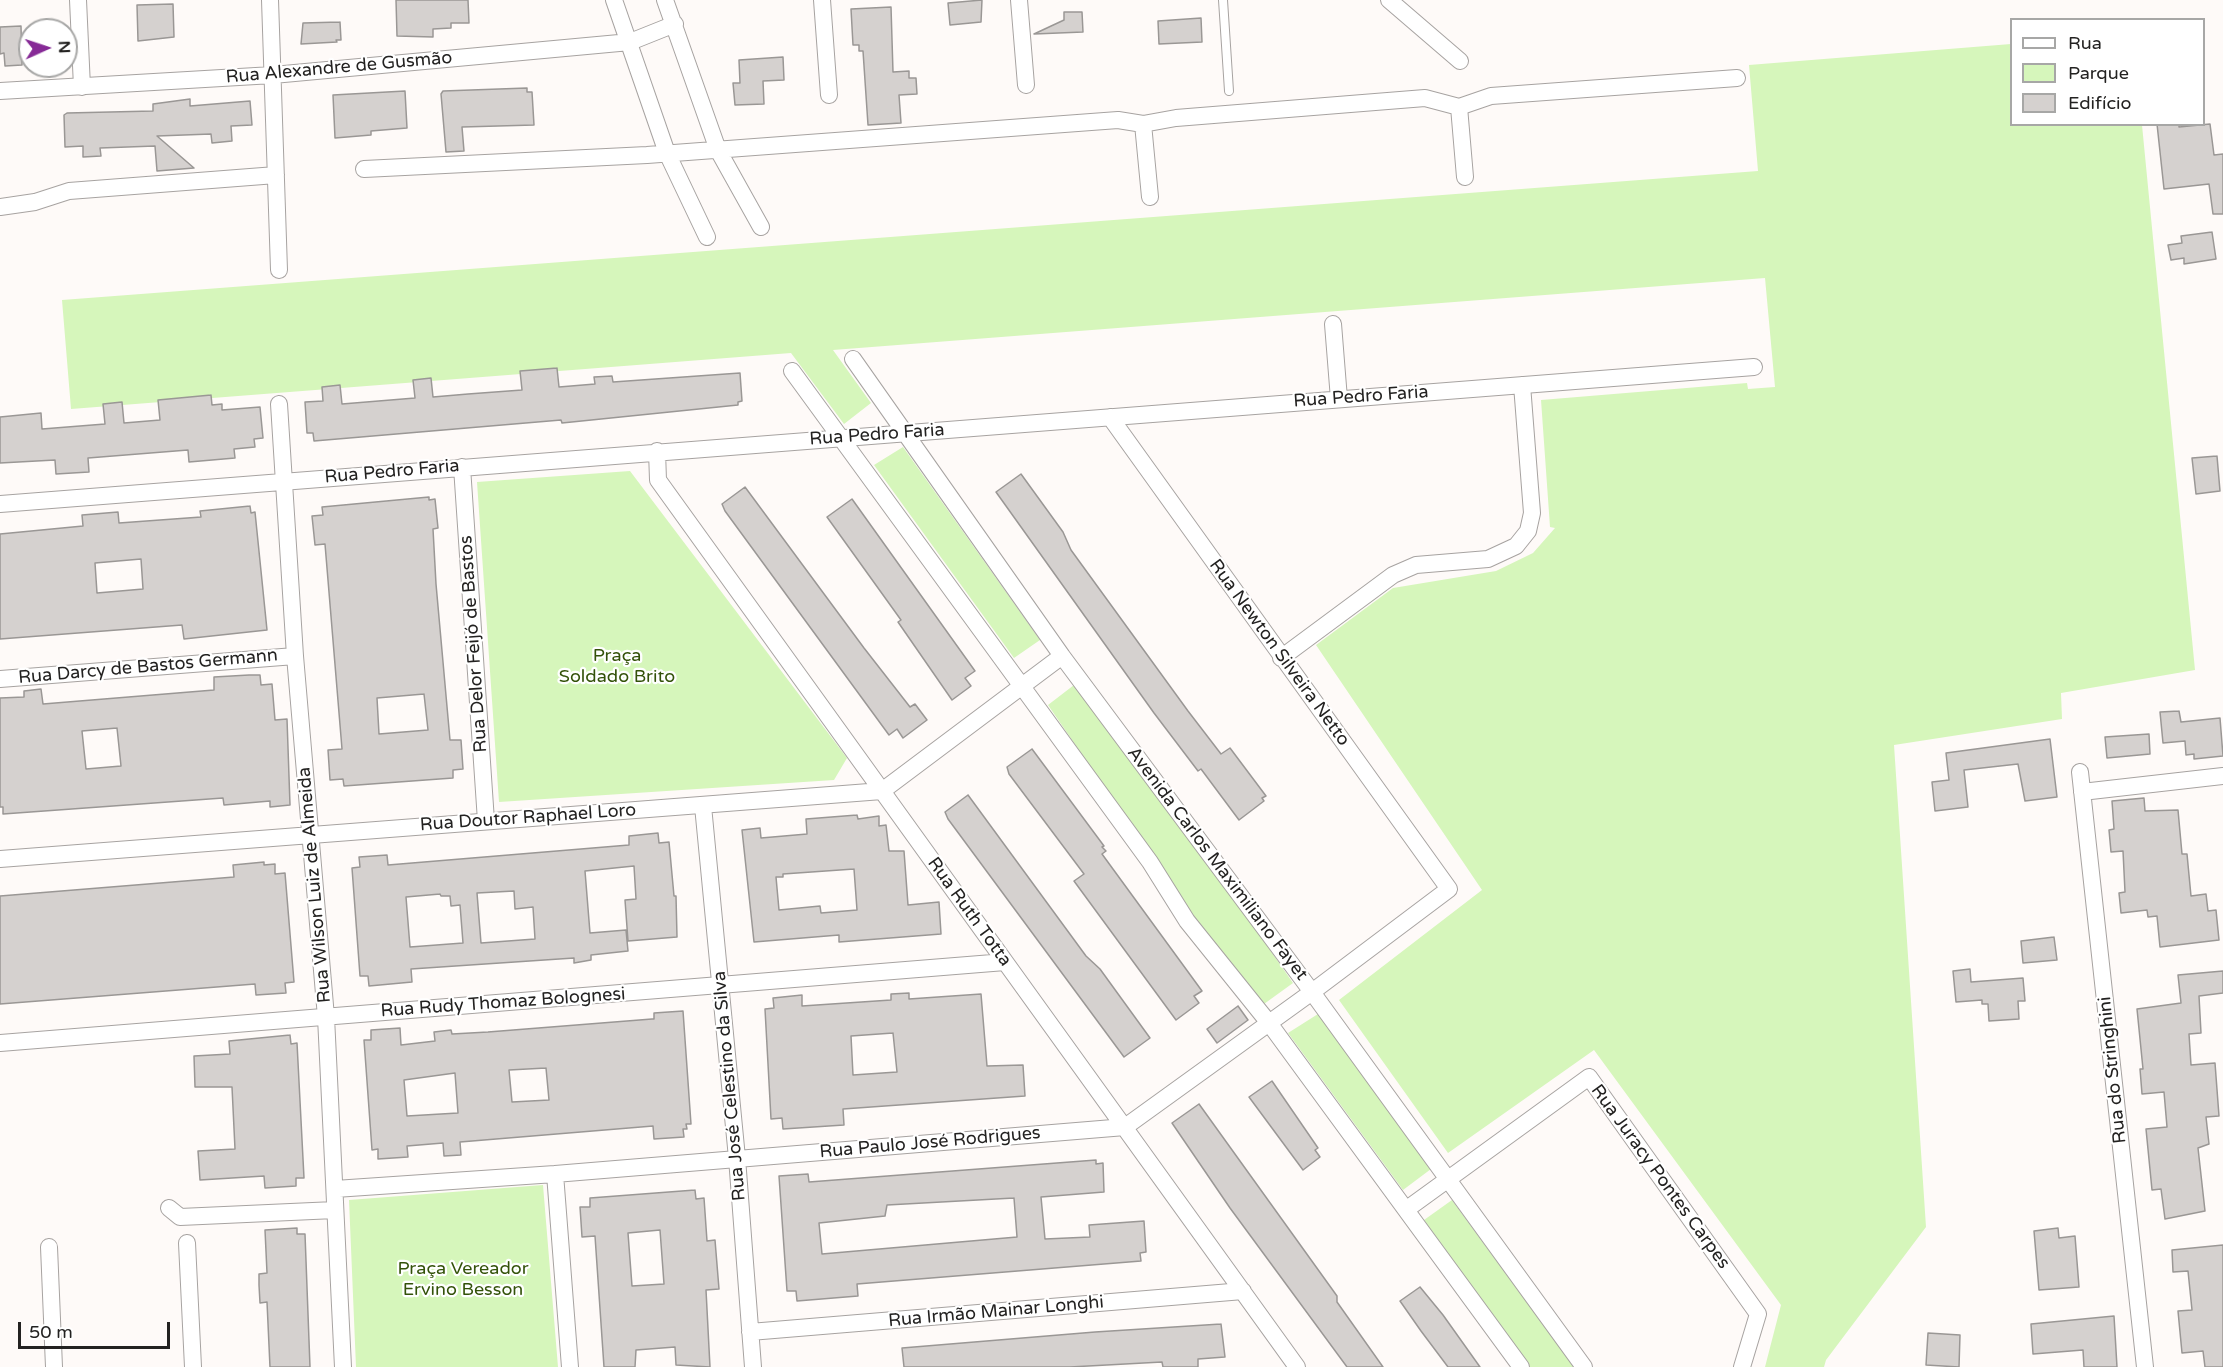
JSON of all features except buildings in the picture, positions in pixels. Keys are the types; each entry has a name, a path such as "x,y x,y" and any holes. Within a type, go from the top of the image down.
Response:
{"street":[{"path":"78,0 82,87"},
{"path":"270,0 279,270"},
{"path":"614,0 667,153 707,237"},
{"path":"665,0 718,150 761,227"},
{"path":"822,0 829,95"},
{"path":"1019,0 1026,85"},
{"path":"1389,0 1460,61"},
{"name":"Rua Alexandre de Gusmão","path":"0,91 273,75 630,42 675,24"},
{"path":"364,169 718,150 1118,120 1143,124 1176,117 1425,98 1459,107 1491,96 1737,78"},
{"path":"1459,107 1465,177"},
{"path":"1143,124 1150,197"},
{"path":"0,207 35,202 69,191 276,176"},
{"path":"1333,324 1339,399"},
{"name":"Avenida Carlos Maximiliano Fayet","path":"853,358 1062,656 1312,992 1584,1367"},
{"name":"Rua Pedro Faria","path":"0,504 462,466 1754,367"},
{"path":"792,371 1150,862 1186,921 1269,1023 1521,1367"},
{"path":"1281,658 1393,575 1416,565 1488,560 1516,546 1528,531 1532,513 1522,385"},
{"name":"Rua Wilson Luiz de Almeida","path":"279,404 295,656 326,1017 343,1367"},
{"name":"Rua Newton Silveira Netto","path":"1110,417 1449,889 1312,992"},
{"name":"Rua Ruth Totta","path":"657,451 658,480 1297,1367"},
{"name":"Rua Delor Feijó de Bastos","path":"462,466 486,821"},
{"name":"Rua Darcy de Bastos Germann","path":"0,679 295,656"},
{"path":"882,791 1062,656"},
{"name":"Rua do Stringhini","path":"2080,772 2145,1367"},
{"path":"2082,792 2223,776"},
{"name":"Rua Doutor Raphael Loro","path":"0,859 882,791"},
{"name":"Rua José Celestino da Silva","path":"703,806 737,1158 753,1367"},
{"name":"Rua Rudy Thomaz Bolognesi","path":"0,1043 1005,962"},
{"path":"1125,1127 1312,992"},
{"name":"Rua Juracy Pontes Carpes","path":"1448,1179 1589,1077 1758,1314 1742,1367"},
{"name":"Rua Paulo José Rodrigues","path":"335,1189 555,1174 1125,1127"},
{"path":"555,1174 570,1367"},
{"path":"1407,1209 1448,1179"},
{"path":"169,1208 180,1217 335,1210"},
{"path":"187,1243 193,1367"},
{"path":"48,1247 54,1367"},
{"name":"Rua Irmão Mainar Longhi","path":"750,1332 1243,1292"}],"lane":[{"path":"1223,0 1229,90"}],"green space":[{"path":"2010,44 2010,126 2142,126 2195,670 2061,693 2062,719 1894,745 1926,1227 1826,1360 1824,1367 1765,1367 1781,1305 1594,1050 1448,1153 1339,1000 1482,890 1316,645 1393,588 1496,571 1533,553 1555,528 1550,527 1541,400 1747,383 1748,389 1775,387 1765,278 833,350 871,403 844,424 791,353 71,409 62,300 1758,171 1749,65"},
{"path":"903,447 1040,640 1014,658 874,465"},
{"name":"Praça Soldado Brito","path":"630,471 847,758 834,780 499,802 477,482"},
{"path":"1074,685 1218,875 1293,983 1264,1004 1194,918 1048,705"},
{"path":"1318,1014 1431,1169 1403,1190 1288,1033"},
{"name":"Praça Vereador Ervino Besson","path":"543,1185 558,1367 356,1367 349,1200"},
{"path":"1452,1200 1574,1367 1530,1367 1424,1220"}]}
